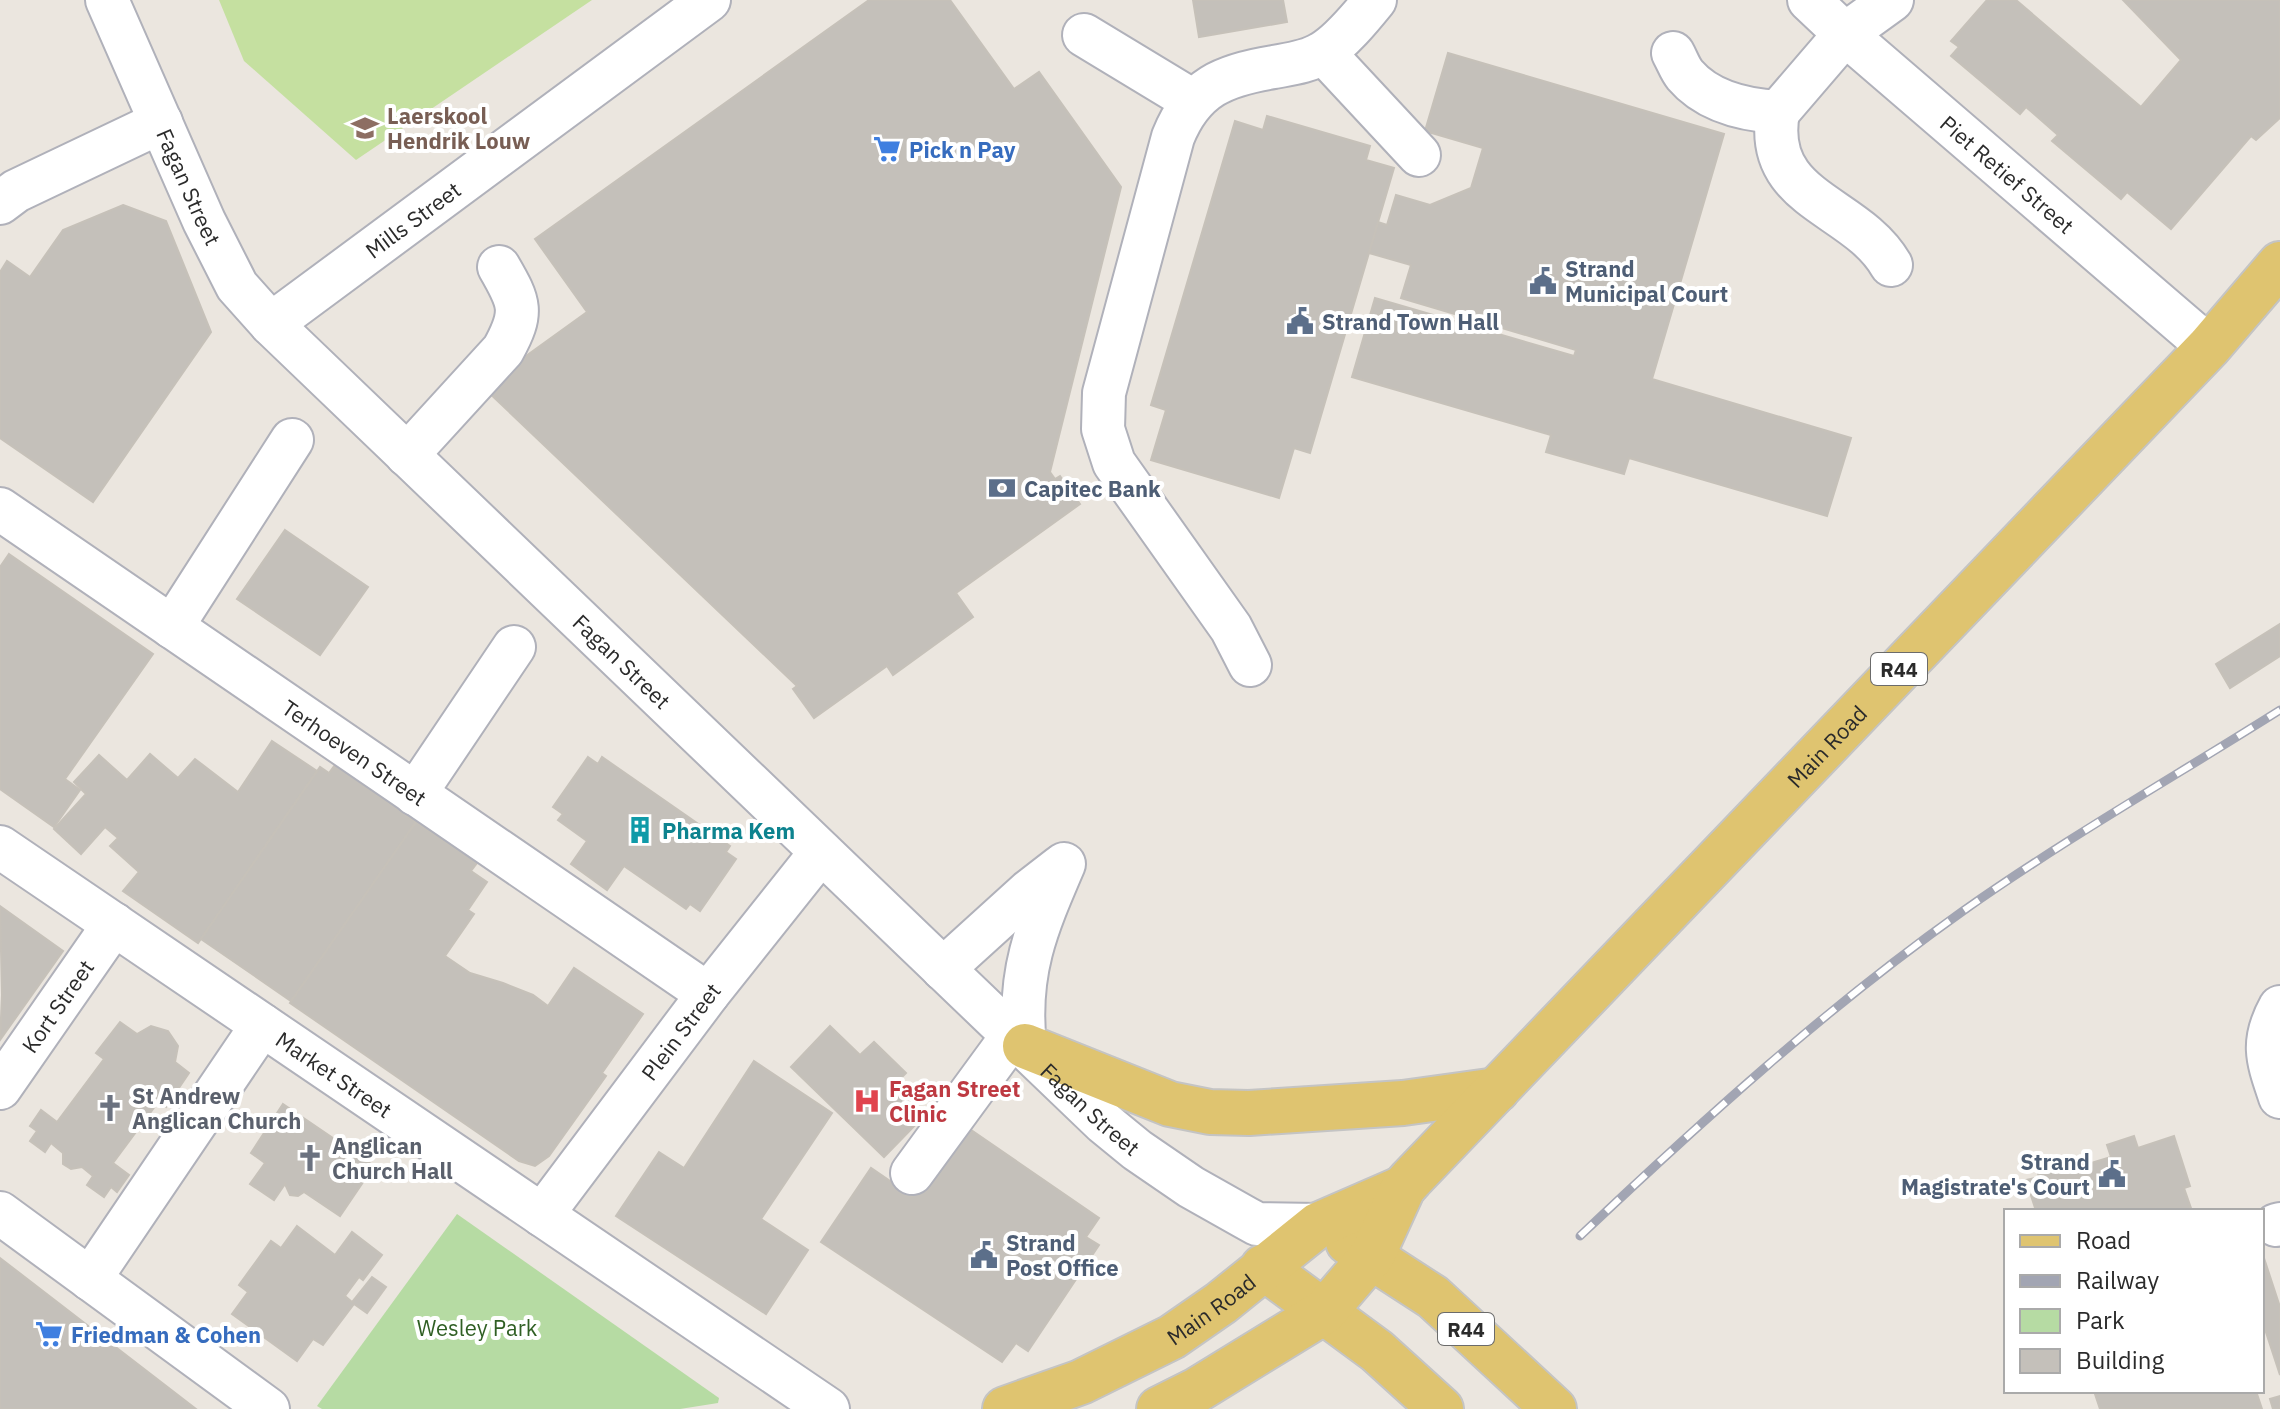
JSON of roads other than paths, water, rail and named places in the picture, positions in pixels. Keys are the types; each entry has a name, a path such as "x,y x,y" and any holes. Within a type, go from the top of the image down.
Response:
{"main road":[{"name":"Main Road","path":"1159,1409 1197,1390 1324,1312 1372,1256 1403,1188 2209,347 2280,264"},
{"path":"1019,1040 1170,1104 1210,1112 1249,1113 1403,1103 1497,1090"},
{"name":"Main Road","path":"1005,1409 1081,1382 1172,1337 1221,1303 1318,1225 1403,1188"},
{"name":"R44","path":"1318,1225 1433,1297 1554,1409"},
{"path":"1263,1267 1377,1351 1441,1409"}],"street":[{"name":"Fagan Street","path":"107,0 204,221 237,286 271,324 1104,1123 1191,1187 1257,1224 1318,1225"},
{"name":"Mills Street","path":"271,324 709,0"},
{"path":"1250,665 1231,628 1114,463 1103,429 1104,393 1173,137 1193,101 1226,78 1299,62 1324,53 1375,0"},
{"name":"Piet Retief Street","path":"1809,0 2209,347"},
{"path":"1891,265 1877,245 1790,177 1776,150 1774,131 1778,112 1845,34 1892,0"},
{"path":"1084,35 1193,101"},
{"path":"1324,53 1419,155"},
{"path":"1668,67 1727,103 1752,110 1778,112"},
{"path":"0,203 16,191 161,122"},
{"path":"407,455 503,350 514,330 516,296 499,267"},
{"path":"172,627 292,440"},
{"name":"Terhoeven Street","path":"0,509 708,994"},
{"path":"415,794 514,647"},
{"name":"Market Street","path":"0,847 828,1409"},
{"name":"Plein Street","path":"542,1215 708,994 821,852"},
{"path":"912,1173 1019,1040 1026,965 1041,916 1064,864 1029,891 943,969"},
{"name":"Kort Street","path":"0,1088 114,924"},
{"path":"2280,1007 2270,1025 2265,1047 2280,1097"},
{"path":"90,1279 262,1025"},
{"path":"0,1213 266,1408"},
{"path":"1257,1224 1263,1267"}],"railway":[{"path":"1580,1236 1766,1067 1912,948 2041,859 2280,710"}],"place":[{"name":"Laerskool Hendrik Louw","path":"365,128"},
{"name":"Pick n Pay","path":"887,149"},
{"name":"Strand Municipal Court","path":"1543,281"},
{"name":"Strand Town Hall","path":"1300,321"},
{"name":"Capitec Bank","path":"1002,488"},
{"name":"Pharma Kem","path":"640,830"},
{"name":"Fagan Street Clinic","path":"867,1101"},
{"name":"St Andrew Anglican Church","path":"110,1108"},
{"name":"Anglican Church Hall","path":"310,1158"},
{"name":"Strand Magistrate's Court","path":"2112,1174"},
{"name":"Strand Post Office","path":"984,1255"},
{"name":"Friedman & Cohen","path":"49,1334"}],"park label":[{"name":"Wesley Park","path":"477,1327"}]}
